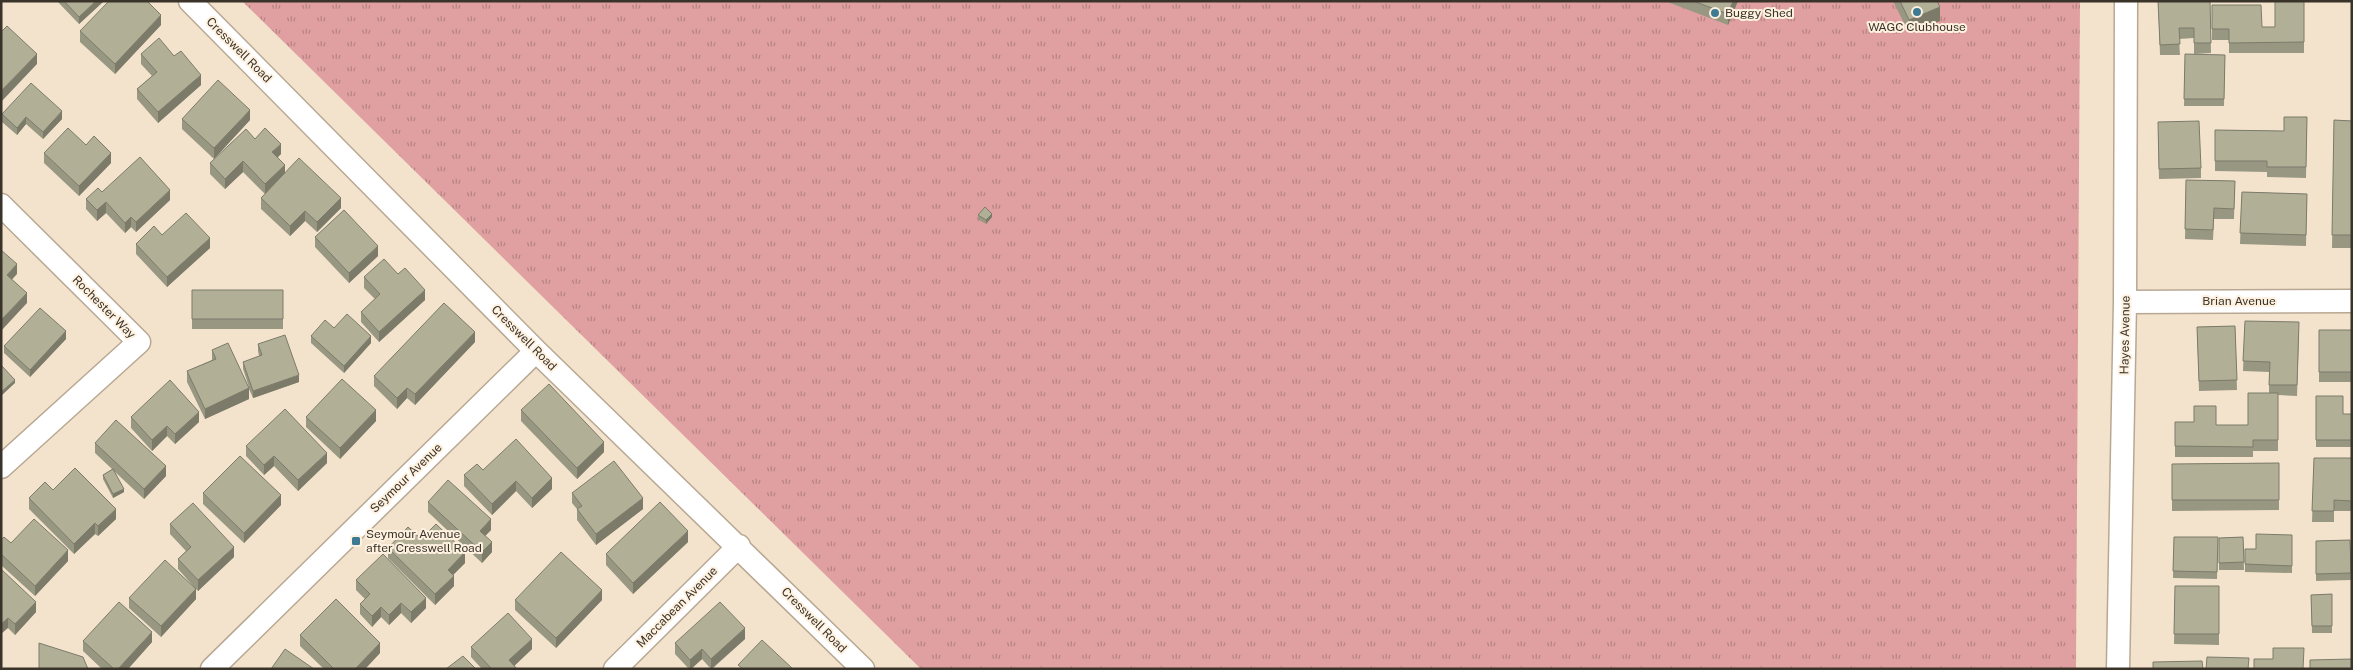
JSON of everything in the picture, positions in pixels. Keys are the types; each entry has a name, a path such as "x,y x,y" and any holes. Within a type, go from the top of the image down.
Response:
{"street":[{"name":"Cresswell Road","path":"190,1 536,351 739,546 863,669"},
{"name":"Hayes Avenue","path":"2118,669 2126,302 2126,1"},
{"name":"Rochester Way","path":"1,205 139,342 1,467"},
{"name":"Brian Avenue","path":"2126,302 2352,301"},
{"name":"Seymour Avenue","path":"212,669 536,351"},
{"name":"Maccabean Avenue","path":"615,669 739,546"}],"green space":[{"path":"242,1 2080,1 2076,669 921,669"}],"building":[{"path":"64,1 96,1 79,17"},
{"path":"109,1 147,1 161,15 115,64 80,31"},
{"path":"1693,1 1733,1 1728,14"},
{"path":"1900,1 1937,1 1940,7 1909,20"},
{"path":"2158,1 2210,1 2211,43 2194,43 2194,28 2179,28 2180,44 2160,45"},
{"path":"2275,1 2304,1 2304,42 2229,43 2229,29 2212,29 2212,5 2261,5 2262,27 2275,27"},
{"path":"7,26 37,54 1,91 1,32"},
{"path":"159,38 174,56 181,51 201,75 158,112 137,89 157,72 141,54"},
{"path":"2185,54 2225,55 2224,99 2184,99"},
{"path":"218,80 250,110 214,148 182,119"},
{"path":"31,83 62,111 43,132 26,117 17,128 2,114"},
{"path":"2284,117 2307,117 2306,167 2267,167 2267,161 2215,161 2215,130 2284,131"},
{"path":"2334,120 2352,121 2352,235 2332,235"},
{"path":"2199,121 2201,168 2159,169 2158,122"},
{"path":"68,128 86,145 94,136 111,153 79,186 44,153"},
{"path":"265,128 281,144 272,152 285,165 265,184 243,161 225,179 210,163 246,129 255,139"},
{"path":"140,157 170,190 136,222 131,217 125,223 106,202 97,210 86,199 98,188 102,192"},
{"path":"299,158 341,198 317,222 305,211 290,226 261,198"},
{"path":"2186,180 2235,181 2234,209 2214,208 2213,230 2185,229"},
{"path":"2242,192 2307,194 2306,235 2240,233"},
{"path":"985,207 992,214 986,220 978,215"},
{"path":"344,210 378,246 349,273 315,237"},
{"path":"186,213 210,238 167,277 136,244 154,226 162,235"},
{"path":"1,250 17,264 7,275 27,293 1,320"},
{"path":"384,259 398,274 405,268 425,290 379,332 361,312 380,294 364,277"},
{"path":"192,290 283,290 283,319 192,319"},
{"path":"444,303 475,332 415,394 407,388 397,398 374,376"},
{"path":"40,308 66,331 30,370 4,346"},
{"path":"347,314 371,336 344,366 311,336 325,320 334,328"},
{"path":"2245,321 2299,322 2297,385 2269,385 2270,362 2243,361"},
{"path":"2235,326 2237,380 2199,381 2197,327"},
{"path":"2319,330 2352,330 2352,372 2319,372"},
{"path":"285,335 299,375 253,391 243,362 262,355 258,344"},
{"path":"228,343 249,388 205,409 187,371 216,359 212,350"},
{"path":"1,365 15,380 1,392"},
{"path":"342,379 376,410 340,448 306,417"},
{"path":"170,380 199,412 175,434 167,426 152,440 131,417"},
{"path":"549,384 604,442 577,468 521,410"},
{"path":"2248,393 2278,393 2278,440 2253,440 2253,447 2175,446 2175,422 2194,422 2194,406 2216,406 2216,425 2248,425"},
{"path":"2316,396 2343,396 2343,414 2352,414 2352,440 2316,440"},
{"path":"285,409 327,453 298,480 274,456 264,465 246,446"},
{"path":"116,420 166,466 144,489 95,443"},
{"path":"516,439 552,478 532,498 516,481 492,504 464,475 477,464 483,470"},
{"path":"240,456 281,495 244,533 203,493"},
{"path":"2314,458 2352,458 2352,501 2334,500 2334,511 2312,511"},
{"path":"614,461 643,498 596,534 577,509 582,506 572,493"},
{"path":"2279,463 2279,500 2172,500 2172,464"},
{"path":"75,468 116,509 98,526 95,523 74,544 29,498 45,482 53,490"},
{"path":"113,469 124,489 113,494 103,475"},
{"path":"448,480 491,519 480,531 492,542 482,552 428,502"},
{"path":"660,502 688,531 633,583 606,554"},
{"path":"193,503 234,547 198,580 178,559 191,547 170,524"},
{"path":"34,519 68,550 35,586 1,554 1,540 4,537 11,543"},
{"path":"436,524 465,552 448,570 454,576 435,594 388,548 408,527 421,539"},
{"path":"2256,534 2292,535 2292,566 2245,564 2245,549 2256,549"},
{"path":"2174,537 2218,537 2217,572 2173,571"},
{"path":"2243,537 2244,562 2219,563 2219,538"},
{"path":"2350,540 2351,573 2316,574 2316,541"},
{"path":"561,552 602,590 556,638 515,600"},
{"path":"383,554 426,598 411,612 401,603 389,615 381,607 372,616 360,604 370,594 356,580"},
{"path":"165,560 196,589 161,626 129,598"},
{"path":"1,569 36,602 15,624 8,618 1,624"},
{"path":"2175,586 2219,586 2219,634 2174,634"},
{"path":"2332,594 2332,626 2312,626 2311,595"},
{"path":"336,599 380,643 357,669 334,669 300,635"},
{"path":"119,602 152,632 118,669 114,669 83,641"},
{"path":"720,602 745,628 711,659 702,649 690,660 675,643"},
{"path":"508,613 532,639 509,660 517,669 492,669 471,647"},
{"path":"762,640 793,669 743,669 738,665"},
{"path":"39,643 83,657 88,669 39,669"},
{"path":"2273,648 2304,648 2303,669 2254,669 2254,659 2273,659"},
{"path":"285,649 314,669 271,669"},
{"path":"463,656 476,669 446,669"},
{"path":"2207,657 2249,658 2248,669 2206,669"},
{"path":"2352,659 2352,669 2310,669 2310,660"},
{"path":"2202,661 2203,669 2153,669 2153,662"}],"place":[{"name":"WAGC Clubhouse","path":"1917,12"},
{"name":"Buggy Shed","path":"1715,13"},
{"name":"Seymour Avenue after Cresswell Road","path":"356,541"}]}
